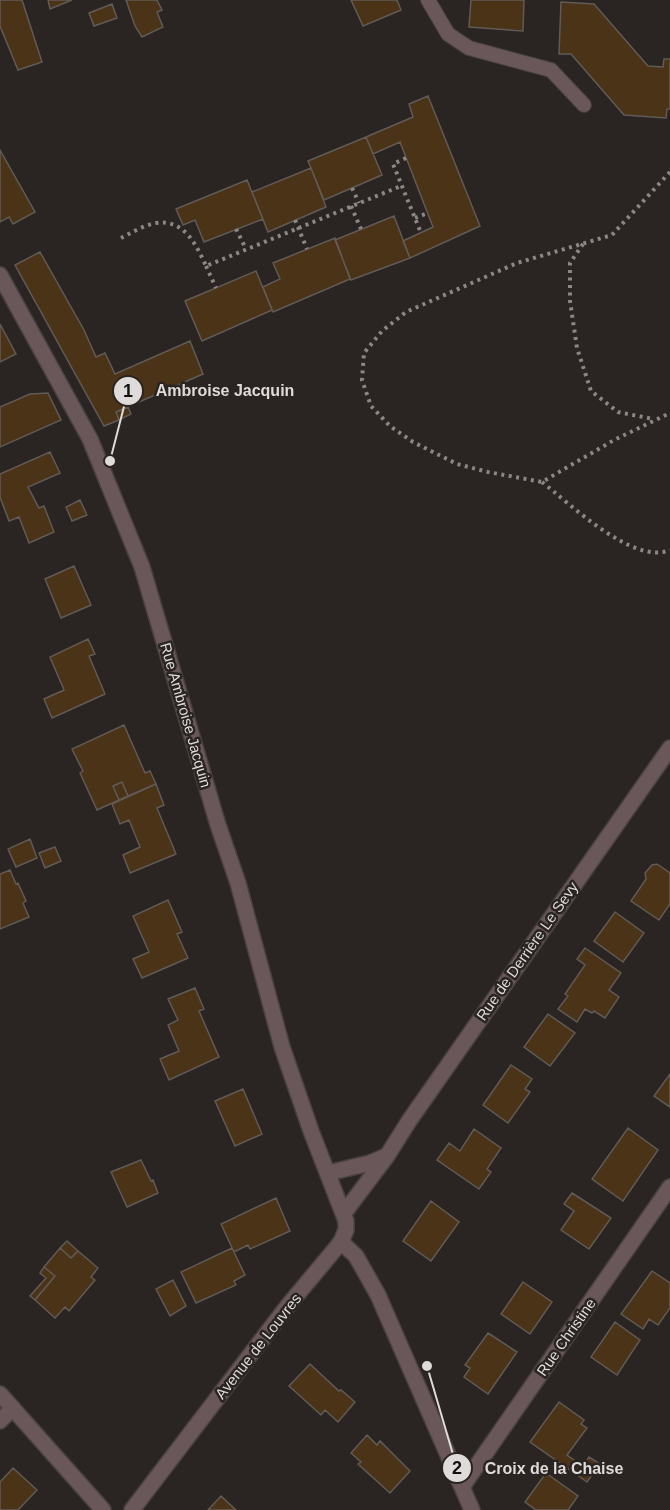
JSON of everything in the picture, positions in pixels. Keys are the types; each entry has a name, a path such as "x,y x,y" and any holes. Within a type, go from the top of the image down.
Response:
{"street":[{"name":"Rue Ambroise Jacquin","path":"0,275 90,439 142,567 218,825 238,883 282,1047 314,1140 328,1173"},
{"name":"Rue de Derrière Le Sevy","path":"344,1213 387,1156 429,1091 670,748"},
{"path":"387,1156 370,1163 328,1173 344,1213 346,1230 341,1242 356,1256 378,1295 472,1510"},
{"name":"Rue Christine","path":"462,1487 670,1187"},
{"name":"Avenue de Louvres","path":"132,1510 286,1308 341,1242"},
{"path":"0,1394 103,1510"},
{"path":"0,1421 13,1408"}],"lane":[{"path":"428,0 448,34 455,39 469,48 551,70 584,105"}],"path":[{"path":"406,158 393,164 421,232"},
{"path":"670,172 612,235 517,263 406,312 382,332 364,353 362,380 370,406 390,426 413,442 457,464 542,482 617,540 638,550 664,553 670,550"},
{"path":"206,266 401,186"},
{"path":"352,188 359,203"},
{"path":"351,206 362,229"},
{"path":"415,218 428,213"},
{"path":"295,220 307,249"},
{"path":"121,238 154,223 175,226 187,233 195,242 216,288"},
{"path":"236,229 246,249"},
{"path":"584,243 570,263 570,301 577,348 591,391 618,412 654,420"},
{"path":"542,482 614,440 670,412"}],"building":[{"path":"0,0 22,0 42,62 18,70 0,26"},
{"path":"48,0 72,0 50,9"},
{"path":"126,0 157,0 162,10 157,12 163,27 142,37 135,26"},
{"path":"351,0 397,0 401,10 363,26"},
{"path":"471,0 524,0 523,31 469,27"},
{"path":"561,2 594,4 648,66 663,67 664,59 670,59 670,109 667,109 666,118 624,115 571,54 559,54"},
{"path":"112,4 117,18 94,26 89,13"},
{"path":"428,96 480,226 410,258 403,241 433,227 400,142 373,154 366,137 413,117 409,104"},
{"path":"366,137 382,175 324,200 308,161"},
{"path":"0,150 35,212 13,224 9,217 0,222"},
{"path":"311,168 326,207 268,232 252,192"},
{"path":"247,180 263,219 204,242 195,220 183,225 176,209"},
{"path":"394,216 410,258 351,280 335,240"},
{"path":"335,238 350,279 273,312 263,287 280,279 273,263"},
{"path":"40,252 84,330 96,357 105,353 115,374 190,341 203,374 116,412 119,420 104,426 15,265"},
{"path":"256,271 272,310 202,341 185,301"},
{"path":"0,324 16,354 0,362"},
{"path":"48,393 61,420 0,447 0,407 30,394"},
{"path":"128,407 131,414 119,420 116,412"},
{"path":"50,452 60,473 28,487 39,508 44,506 54,532 29,543 19,517 9,521 0,497 0,474"},
{"path":"80,500 87,515 72,521 66,507"},
{"path":"74,566 91,605 61,618 45,579"},
{"path":"88,639 95,654 89,656 105,694 52,718 44,699 64,690 50,657"},
{"path":"124,725 145,773 150,771 156,784 128,796 122,782 113,786 119,800 97,810 80,773 83,771 72,749"},
{"path":"122,782 128,796 119,800 113,786"},
{"path":"156,784 164,805 157,808 176,854 130,873 123,855 140,847 129,820 120,824 112,804"},
{"path":"30,839 37,858 16,867 8,849"},
{"path":"55,847 61,861 45,868 39,853"},
{"path":"657,864 670,873 670,904 659,920 631,901 646,879 645,873 652,865"},
{"path":"10,870 26,901 23,903 29,917 0,929 0,874"},
{"path":"168,900 182,932 177,934 188,958 142,978 133,959 149,952 133,916"},
{"path":"615,912 644,933 623,962 594,941"},
{"path":"585,948 621,973 609,990 619,997 605,1018 594,1011 592,1013 585,1009 577,1022 558,1009 568,996 565,994 585,965 577,959"},
{"path":"195,988 204,1009 199,1011 219,1057 169,1080 160,1059 179,1051 168,1025 178,1020 168,999"},
{"path":"548,1014 575,1033 550,1066 524,1047"},
{"path":"511,1065 532,1079 525,1089 530,1092 508,1123 483,1105"},
{"path":"670,1074 670,1107 654,1096"},
{"path":"243,1089 262,1134 235,1146 215,1101"},
{"path":"628,1128 658,1150 623,1201 592,1179"},
{"path":"474,1129 501,1148 487,1169 491,1172 479,1189 437,1160 449,1143 460,1151"},
{"path":"141,1160 158,1193 127,1207 111,1172"},
{"path":"572,1193 611,1218 589,1249 561,1230 574,1211 564,1204"},
{"path":"276,1198 290,1231 250,1249 248,1245 234,1252 221,1224"},
{"path":"431,1201 459,1222 431,1261 403,1241"},
{"path":"67,1241 78,1251 71,1258 60,1248"},
{"path":"60,1248 71,1258 78,1251 98,1268 91,1277 95,1280 69,1311 65,1307 55,1318 35,1300 55,1276 44,1267"},
{"path":"232,1248 245,1275 234,1281 236,1285 196,1303 181,1272"},
{"path":"44,1267 55,1276 35,1300 30,1296 46,1278 40,1273"},
{"path":"652,1271 670,1283 670,1308 658,1325 649,1319 643,1329 621,1314"},
{"path":"173,1280 186,1306 170,1316 156,1289"},
{"path":"523,1282 552,1302 530,1334 501,1314"},
{"path":"615,1322 640,1340 617,1375 591,1357"},
{"path":"488,1333 517,1352 488,1394 464,1377 470,1368 465,1365"},
{"path":"310,1364 339,1391 341,1390 355,1402 338,1422 325,1410 321,1415 289,1386"},
{"path":"559,1402 584,1420 581,1424 587,1428 567,1455 583,1466 589,1457 600,1464 587,1482 530,1442"},
{"path":"367,1435 377,1445 380,1441 410,1471 390,1493 358,1464 361,1462 351,1453"},
{"path":"13,1468 37,1490 18,1510 0,1510 0,1482"},
{"path":"546,1473 578,1496 568,1510 536,1510 525,1502"},
{"path":"221,1496 236,1510 208,1510"}],"place":[{"name":"Ambroise Jacquin","path":"110,461"},
{"name":"Croix de la Chaise","path":"427,1366"}]}
